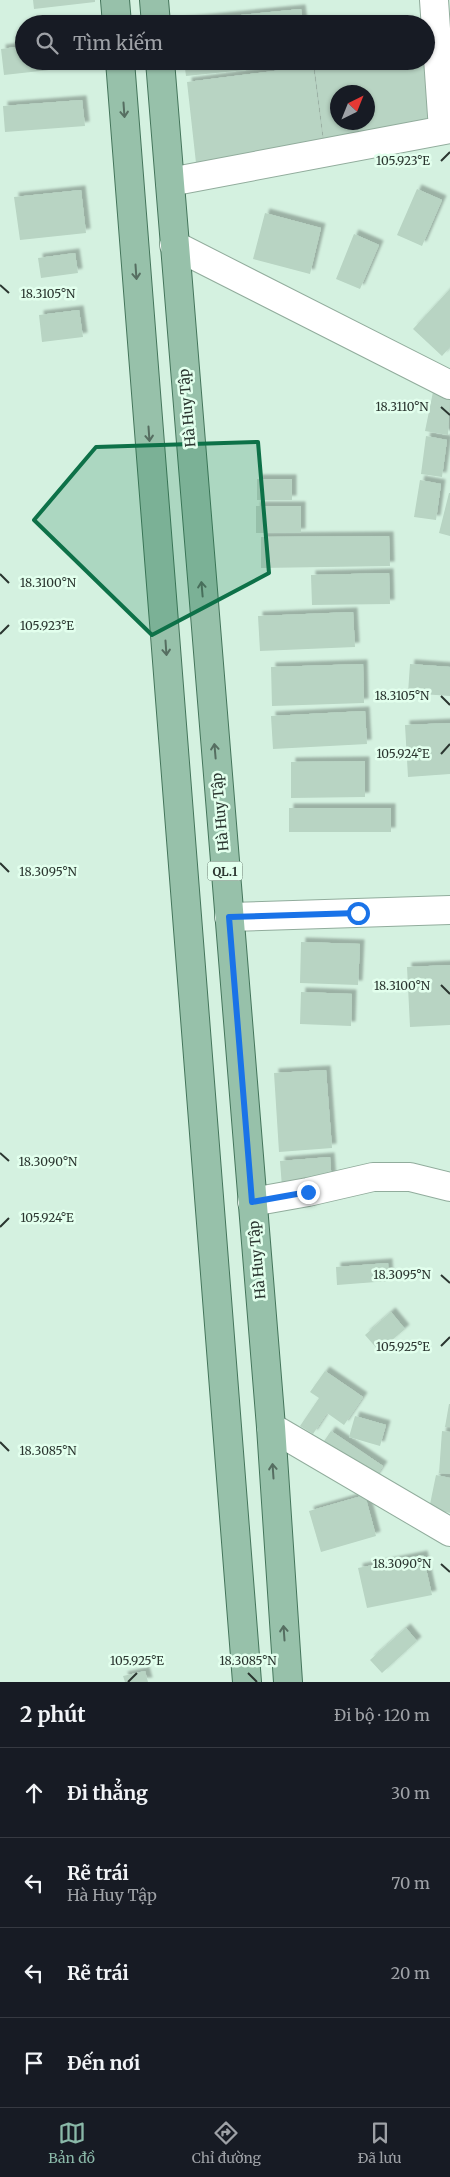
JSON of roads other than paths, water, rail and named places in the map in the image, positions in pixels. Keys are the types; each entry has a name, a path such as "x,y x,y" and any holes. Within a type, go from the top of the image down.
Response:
{"main road":[{"path":"115,0 116,15"},
{"path":"154,0 155,15"},
{"path":"121,70 247,1682"},
{"name":"Hà Huy Tập","path":"161,70 270,1427 288,1682"}],"street":[{"path":"170,182 447,130 434,0"},
{"path":"174,245 450,385"},
{"path":"229,917 450,910"},
{"path":"252,1202 373,1178 410,1177 450,1187"},
{"path":"270,1427 435,1525 450,1532"}]}
